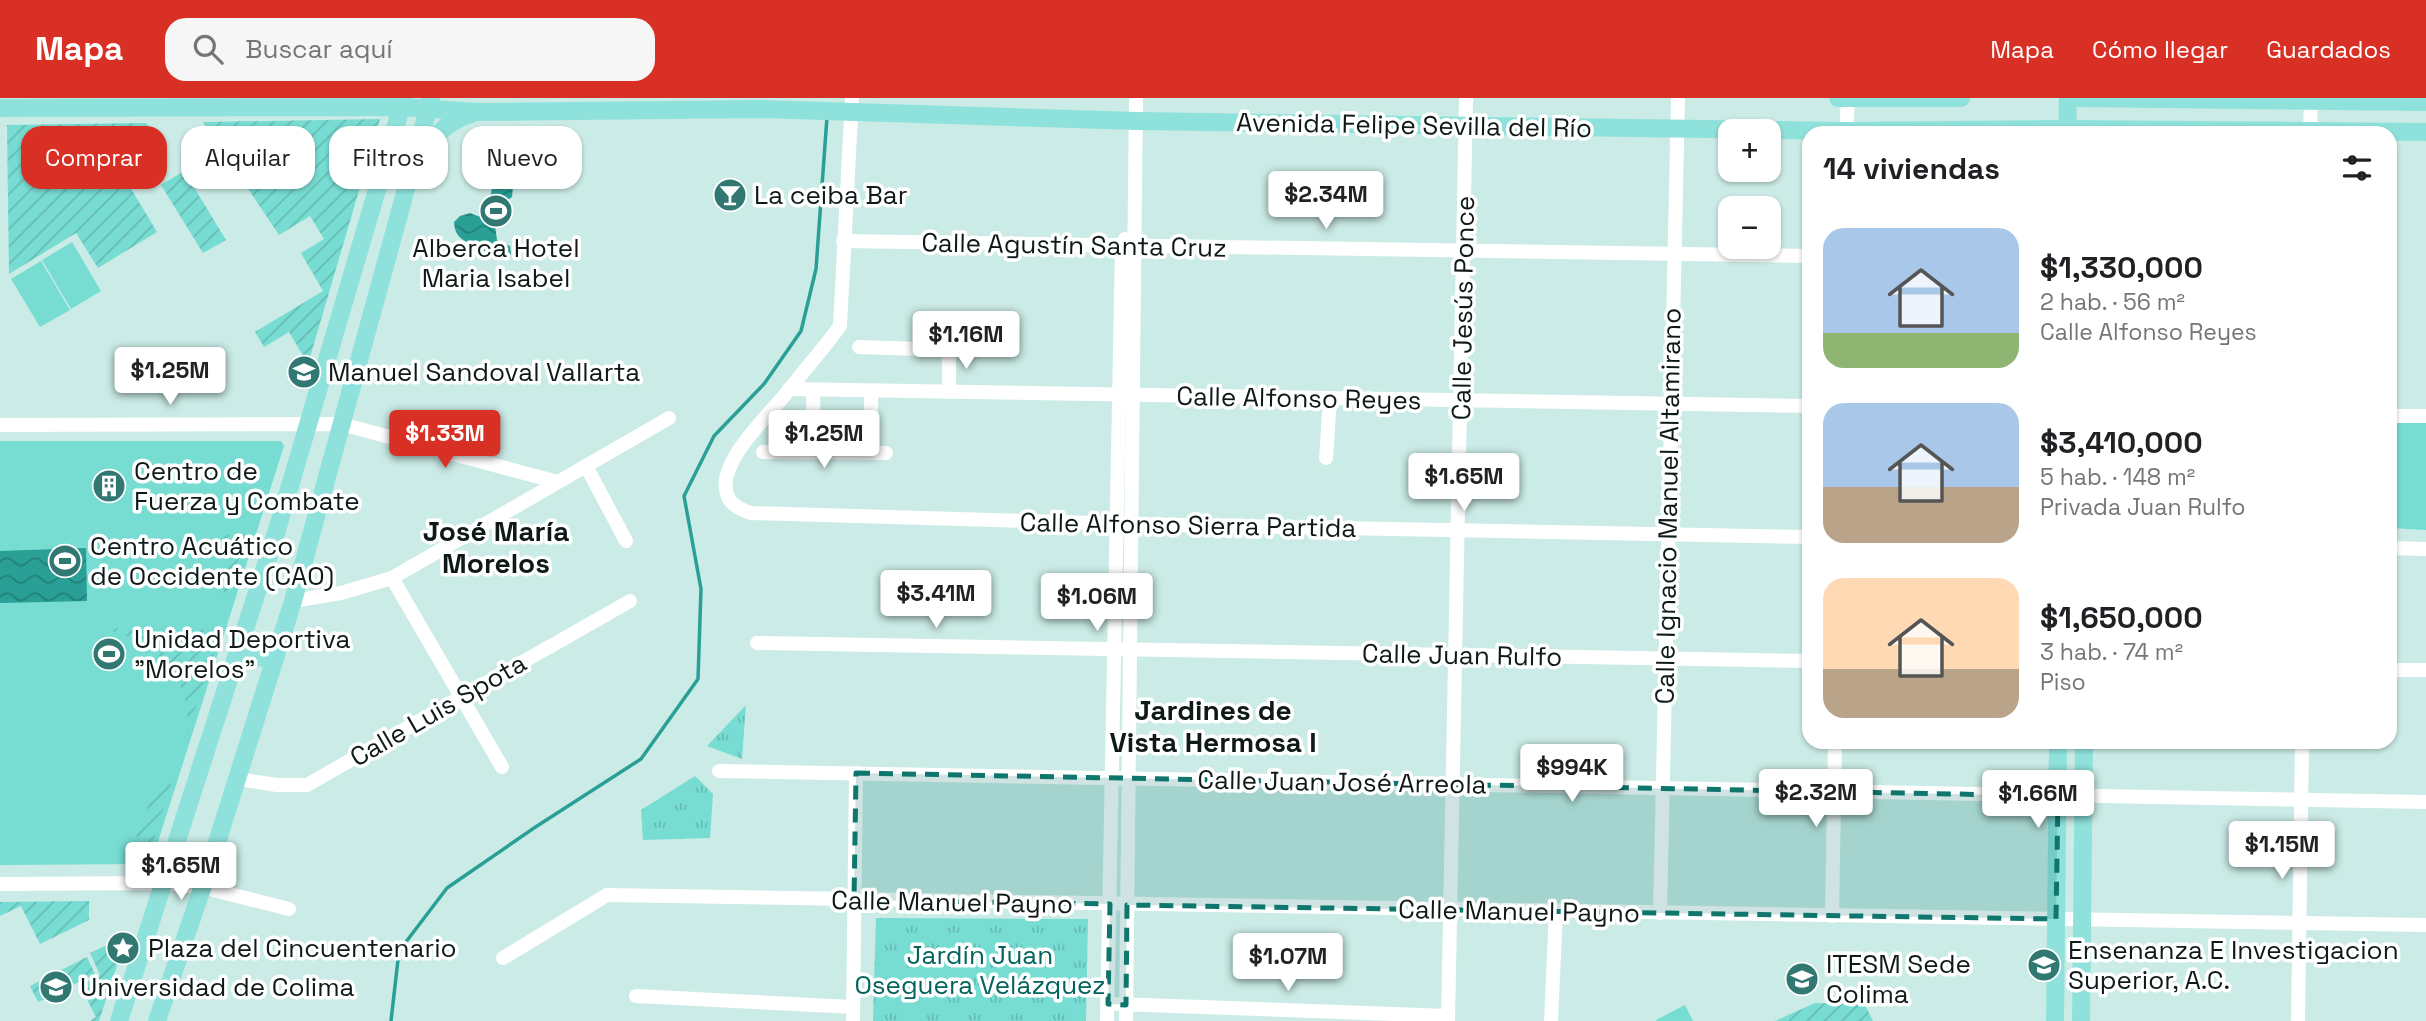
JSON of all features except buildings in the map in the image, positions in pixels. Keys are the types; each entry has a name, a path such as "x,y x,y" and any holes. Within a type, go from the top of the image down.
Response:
{"main road":[{"path":"1838,98 1961,98"},
{"path":"2067,126 2068,98"},
{"path":"2076,98 2426,102"},
{"path":"2092,126 2093,98"},
{"name":"Avenida Felipe Sevilla del Río","path":"0,108 159,103 403,102 429,103 477,112 813,111 848,107 1136,121 1802,131"},
{"path":"118,1021 239,651 403,102"},
{"path":"158,1021 238,779 293,601 429,103"},
{"path":"399,214 430,143 456,119 477,112"},
{"name":"Avenida Felipe Sevilla del Río","path":"2397,132 2426,132"},
{"path":"239,651 273,662"},
{"path":"2055,1021 2058,749"},
{"path":"2081,1021 2084,749"}],"street":[{"path":"1107,1021 1117,524 1126,395 1129,246 1135,219 1136,98"},
{"name":"Calle Jesús Ponce","path":"1448,1018 1466,98"},
{"name":"Calle Ignacio Manuel Altamirano","path":"1660,913 1678,98"},
{"path":"1846,126 1848,98"},
{"path":"2310,126 2311,100"},
{"path":"789,389 799,374 824,349 839,326 844,282 848,107"},
{"name":"Calle Agustín Santa Cruz","path":"843,241 1802,256"},
{"path":"859,347 949,350 949,392"},
{"name":"Calle Alfonso Reyes","path":"789,389 1802,406"},
{"name":"Calle Alfonso Sierra Partida","path":"789,389 733,460 727,475 726,493 736,508 751,513 1117,524 1802,537"},
{"path":"813,390 814,453"},
{"path":"763,452 879,453 871,391"},
{"path":"1126,395 1132,524 1126,1021"},
{"path":"1326,458 1330,398"},
{"path":"2397,416 2426,416"},
{"path":"293,601 341,593 392,578 668,418"},
{"path":"0,425 341,424 558,482"},
{"path":"586,466 626,541"},
{"path":"2397,548 2426,549"},
{"path":"392,578 502,767"},
{"name":"Calle Luis Spota","path":"238,779 276,785 307,785 630,601"},
{"name":"Calle Juan Rulfo","path":"757,643 1802,661"},
{"path":"2397,670 2426,670"},
{"path":"1832,916 1835,749"},
{"path":"2298,1021 2302,749"},
{"name":"Calle Juan José Arreola","path":"719,771 2426,802"},
{"path":"636,996 853,1014 856,773"},
{"path":"0,884 163,883 202,887 289,909"},
{"name":"Calle Manuel Payno","path":"503,958 607,895 2426,925"},
{"path":"1550,1021 1556,911"},
{"path":"1108,1004 1448,1018"}],"highlighted area":[{"path":"856,773 2058,796 2056,919 1127,905 1126,1005 1108,1004 1110,904 854,900"}],"green space":[{"path":"380,119 378,126 329,126 329,189 359,189 308,364 289,332 264,347 255,332 323,291 301,253 324,239 310,216 279,235 248,189 315,189 315,126 206,126 203,122"},
{"path":"146,123 148,126 21,126 21,189 131,189 157,232 98,268 76,233 9,274 7,125"},
{"path":"181,173 181,189 195,189 226,240 203,253 163,189 167,189 167,181"},
{"path":"72,242 101,291 71,309 42,260"},
{"path":"41,261 70,310 40,327 11,279"},
{"path":"2397,420 2426,422 2426,530 2397,528"},
{"name":"Unidad Deportiva \"Morelos\"","path":"0,441 281,441 284,446 155,851 140,864 0,865"},
{"path":"246,534 224,605 222,535"},
{"path":"172,626 194,627 220,635 187,734 187,705 177,677 158,654 134,638 108,630 157,631 167,635"},
{"path":"746,705 742,759 707,746"},
{"path":"178,762 153,841 136,854 137,822 146,821 148,800 162,788"},
{"path":"695,776 713,794 710,838 643,840 641,810"},
{"path":"89,901 89,920 40,944 21,906 0,916 0,902"},
{"name":"Jardín Juan Oseguera Velázquez","path":"876,918 1088,919 1086,1021 873,1021"},
{"path":"107,945 121,953 99,1021 90,1021 96,1017 80,986 100,975 90,953"},
{"path":"87,957 95,974 38,1002 30,986"},
{"path":"1815,1003 1859,1004 1866,1007 1873,1021 1775,1021"},
{"path":"1685,1005 1693,1021 1656,1020"}],"water":[{"name":"Alberca Hotel Maria Isabel","path":"492,189 513,189 512,197 505,202 506,210 495,225 497,240 510,246 511,254 506,257 488,253 460,238 456,232 454,222 460,216 470,213 483,218 486,216"},
{"path":"86,548 87,601 0,603 0,551"}],"waterway":[{"path":"391,1021 399,951 447,888 641,759 698,679 701,589 684,496 714,436 764,384 801,331 816,269 827,117"}],"place":[{"name":"La ceiba Bar","path":"730,195"},
{"name":"Alberca Hotel Maria Isabel","path":"496,211"},
{"name":"Manuel Sandoval Vallarta","path":"304,372"},
{"name":"Centro de Fuerza y Combate","path":"109,486"},
{"name":"Centro Acuático de Occidente (CAO)","path":"65,561"},
{"name":"Unidad Deportiva \"Morelos\"","path":"109,654"},
{"name":"Plaza del Cincuentenario","path":"123,948"},
{"name":"Ensenanza E Investigacion Superior, A.C.","path":"2044,965"},
{"name":"ITESM Sede Colima","path":"1802,979"},
{"name":"Universidad de Colima","path":"56,987"}],"district":[{"name":"José María Morelos","path":"496,547"},
{"name":"Jardines de Vista Hermosa I","path":"1213,726"}]}
